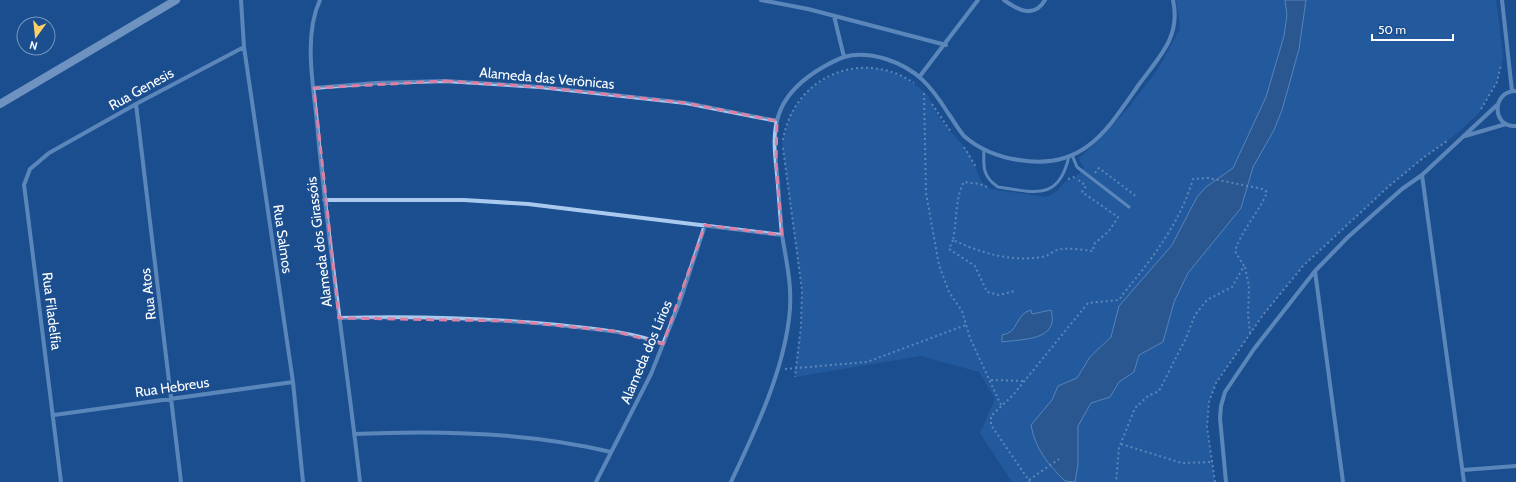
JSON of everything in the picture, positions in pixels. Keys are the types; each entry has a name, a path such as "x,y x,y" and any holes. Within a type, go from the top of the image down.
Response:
{"street":[{"path":"0,104 176,0"},
{"name":"Rua Salmos","path":"240,0 244,47 293,382 303,482"},
{"name":"Alameda dos Girassóis","path":"320,0 310,38 314,88 324,200 360,482"},
{"path":"761,0 834,16 946,45"},
{"path":"920,76 946,45 978,0"},
{"path":"1004,0 1016,9 1028,12 1035,11 1046,0"},
{"path":"731,482 778,370 786,339 791,297 789,269 782,235 775,141 779,112 794,89 821,68 844,57 875,56 901,64 920,76 943,104 962,134 984,150 992,154 1038,164 1080,152 1108,129 1167,45 1175,28 1176,16 1173,0"},
{"path":"1226,482 1220,418 1225,392 1254,349 1315,271 1378,210 1402,189 1422,175 1462,136 1497,106 1501,98 1514,91 1502,0"},
{"path":"834,16 844,57"},
{"name":"Rua Genesis","path":"49,153 136,104 244,47"},
{"name":"Alameda das Verônicas","path":"314,88 376,83 446,81 540,87 686,103 777,121"},
{"name":"Rua Atos","path":"136,104 181,482"},
{"path":"1497,106 1498,114 1506,124"},
{"path":"1462,136 1506,124 1516,126"},
{"name":"Rua Filadelfia","path":"49,153 30,169 24,185 54,415 61,482"},
{"path":"1422,175 1464,482"},
{"path":"324,200 464,200 585,210 782,235"},
{"name":"Alameda dos Lírios","path":"596,482 651,374 679,304 705,225"},
{"path":"1315,271 1343,482"},
{"path":"339,318 511,321 614,331 643,336 663,344"},
{"name":"Rua Hebreus","path":"54,415 293,382"},
{"path":"354,434 394,432 503,435 560,442 611,452"},
{"path":"1463,470 1516,466"}],"lane":[{"path":"984,150 984,172 998,187 1038,192 1049,189 1056,184 1066,169 1070,156"},
{"path":"1070,156 1077,167 1129,206"}],"path":[{"path":"794,377 801,326 802,290 782,143 791,112 811,87 829,76 849,69 882,69 903,76 917,86"},
{"path":"929,97 921,89 924,94 924,150 928,210 943,278 949,292 962,310 970,338 1001,404"},
{"path":"932,103 940,119 954,136"},
{"path":"960,142 969,153 978,172"},
{"path":"1065,182 1072,178 1076,178 1085,167 1094,174 1099,168 1138,197"},
{"path":"953,240 986,254 1020,259 1044,257 1061,249 1093,251 1094,244 1109,231 1118,218 1082,192 1086,186 1076,178"},
{"path":"1059,459 1029,481 991,425 991,416 1001,404 1013,395 1088,303 1119,300 1166,238 1177,218 1193,178 1214,179 1263,189 1267,192 1262,205 1239,239 1236,251 1244,266 1249,286 1248,315 1250,333"},
{"path":"981,181 990,188 979,184 964,182 958,192 957,220 953,240 949,249 975,266 988,292 999,295 1015,291"},
{"path":"1116,482 1121,444 1135,408 1148,396 1159,391 1186,338 1195,315 1207,300 1232,287 1244,266"},
{"path":"778,370 867,362 966,325"},
{"path":"991,380 1024,381"},
{"path":"1121,444 1182,463 1212,462"}],"highlighted area":[{"path":"445,81 540,87 686,103 777,121 776,163 782,235 705,225 663,344 614,331 511,321 339,318 314,88"}],"shaded area":[{"path":"1176,0 1496,0 1503,57 1497,82 1478,114 1455,135 1423,158 1388,187 1303,266 1263,315 1216,383 1209,402 1207,427 1215,482 1012,482 980,433 995,399 979,372 921,356 795,377 801,326 802,290 782,143 791,112 811,87 839,72 860,68 882,69 903,77 921,89 929,97 940,119 969,153 981,181 990,189 1045,197 1055,192 1067,180 1076,178 1084,167 1079,158 1098,141 1130,106 1158,69 1180,29"},
{"path":"1285,0 1306,0 1299,49 1282,110 1274,130 1253,167 1241,208 1188,273 1174,302 1163,342 1139,355 1134,372 1119,382 1110,397 1091,403 1078,426 1078,464 1075,482 1065,481 1043,456 1033,434 1031,425 1052,400 1058,386 1077,378 1090,357 1111,337 1119,306 1172,245 1197,197 1206,187 1233,168 1266,97 1284,36 1287,15"},
{"path":"1031,310 1032,314 1051,310 1052,320 1050,328 1045,333 1029,339 1002,342 1002,335 1011,331 1022,315"}]}
